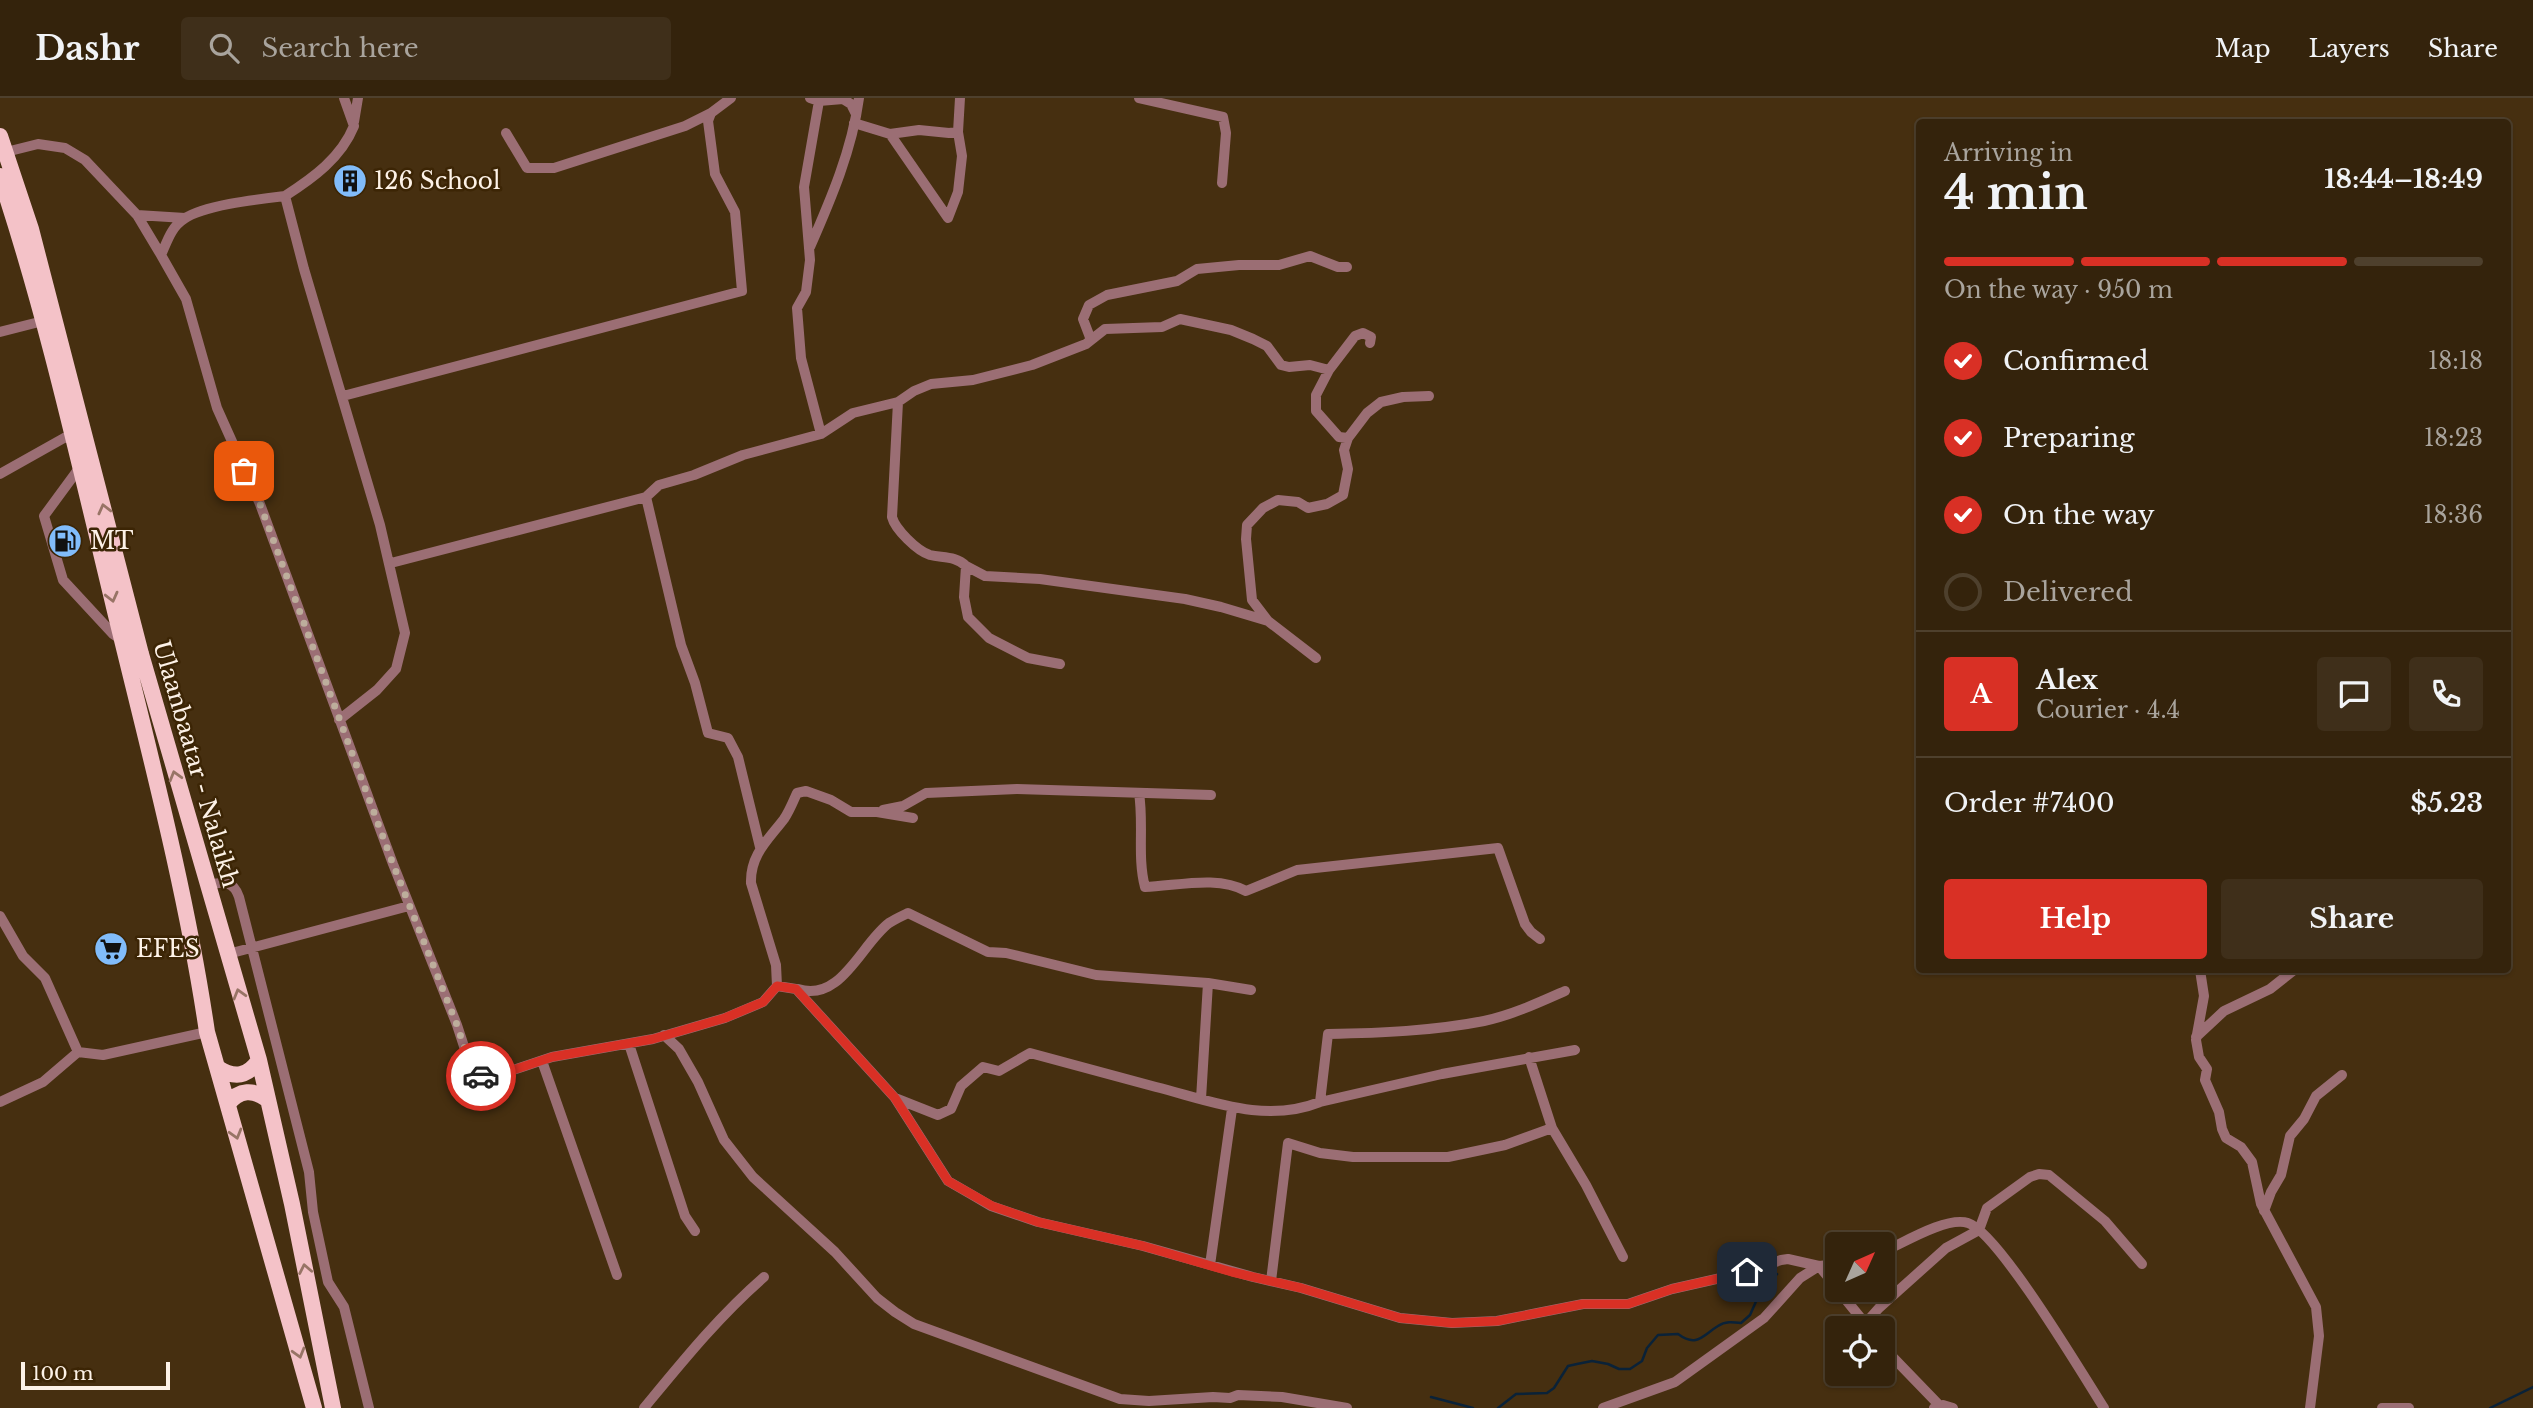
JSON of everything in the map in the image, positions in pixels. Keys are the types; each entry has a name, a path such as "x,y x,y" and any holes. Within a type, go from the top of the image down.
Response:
{"highway":[{"name":"Ulaanbaatar - Nalaikh","path":"0,136 31,229 141,654 259,1060 333,1408"},
{"name":"Ulaanbaatar - Nalaikh","path":"0,176 18,229 73,436 180,887 207,1032 314,1408"},
{"path":"218,1069 241,1075 254,1068 259,1060"},
{"path":"228,1104 233,1098 251,1091 268,1100"}],"street":[{"path":"344,98 354,126"},
{"path":"137,215 185,218 218,207 285,196 314,178 347,144 354,126 358,98"},
{"path":"506,133 527,168 554,168 685,126 711,113 731,98"},
{"path":"809,249 836,186 856,119 859,98"},
{"path":"890,134 948,219 958,192 961,168 958,132 960,98"},
{"path":"1139,98 1223,117 1226,133 1222,183"},
{"path":"821,434 797,331 797,309 806,292 809,249 804,187 814,99 843,99 851,104 856,119 890,134 919,130 958,132"},
{"path":"342,396 742,291 735,212 715,174 708,121 711,113"},
{"path":"6,152 38,144 65,148 85,160 137,215 186,299 217,408 260,504 409,906 457,1025 474,1077 507,1072 542,1061 664,1035 763,1002 777,986 776,965 750,872 760,847 786,817 797,793 806,791 831,800 851,812 903,806 926,793 1017,789 1211,795"},
{"path":"285,196 390,563 405,633 396,669 377,690 339,720"},
{"path":"161,255 171,232 185,218"},
{"path":"1091,340 1083,319 1089,305 1107,295 1177,281 1197,269 1279,265 1310,256 1338,267 1348,267"},
{"path":"390,563 646,497 659,485 694,475 743,455 821,434 853,414 898,402 931,384 973,380 1032,365 1091,340 1105,329 1162,327 1180,319 1231,330 1253,338 1267,346 1281,365 1289,368 1310,365 1329,369"},
{"path":"0,332 43,321"},
{"path":"1348,438 1339,437 1316,411 1316,395 1329,369 1355,336 1363,333 1371,337 1370,343"},
{"path":"1316,658 1268,621 1252,600 1247,525 1263,508 1278,500 1298,502 1308,508 1327,505 1343,495 1348,469 1344,450 1348,438 1367,413 1381,402 1403,397 1429,396"},
{"path":"898,402 892,516 895,527 927,554 960,560 985,576 1040,579 1185,599 1268,621"},
{"path":"0,474 64,438 73,436"},
{"path":"80,467 44,516 63,580 113,634 122,640"},
{"path":"646,497 681,645 695,683 704,722 708,733 728,738 738,757 760,847"},
{"path":"966,566 964,597 968,617 989,638 1028,658 1060,664"},
{"path":"1139,793 1142,814 1142,874 1145,887 1220,882 1233,884 1246,891 1297,870 1498,848 1525,924 1541,939"},
{"path":"877,811 912,818"},
{"path":"206,885 225,881 237,890 309,1172 313,1212 328,1282 344,1307 369,1408"},
{"path":"228,954 409,906"},
{"path":"777,986 810,993 833,984 848,971 888,923 908,913 988,952 1006,953 1096,975 1209,983 1251,990"},
{"path":"0,916 4,931 23,956 45,978 78,1052"},
{"path":"2200,973 2204,996 2196,1037 2199,1057 2207,1069 2205,1080 2219,1112 2226,1138 2241,1147 2252,1161 2264,1211 2318,1315 2319,1336 2309,1408"},
{"path":"2196,1037 2224,1011 2270,989 2290,973"},
{"path":"1201,1099 1209,983"},
{"path":"796,989 895,1098 948,1181 992,1206 1038,1222 1143,1246 1400,1318 1452,1323 1497,1321 1583,1304 1628,1304 1672,1289 1747,1272 1788,1259 1825,1265"},
{"path":"1320,1102 1328,1034 1417,1030 1485,1021 1522,1010 1565,991"},
{"path":"0,1102 43,1082 78,1052 103,1055 207,1032"},
{"path":"664,1035 679,1049 698,1082 724,1140 754,1177 835,1252 877,1298 914,1324 1120,1399 1149,1401 1213,1397 1231,1403 1238,1395 1282,1397 1347,1408"},
{"path":"629,1044 685,1216 695,1231"},
{"path":"895,1098 938,1115 951,1108 961,1086 982,1067 999,1071 1030,1053 1232,1109 1303,1109 1320,1102 1442,1074 1575,1050"},
{"path":"1529,1057 1552,1128 1586,1185 1623,1257"},
{"path":"542,1061 617,1275"},
{"path":"2264,1211 2281,1175 2290,1136 2304,1119 2316,1096 2342,1075"},
{"path":"1210,1265 1232,1109"},
{"path":"1271,1281 1288,1143 1321,1153 1353,1157 1448,1157 1505,1144 1552,1128"},
{"path":"1872,1316 1946,1248 1979,1230 1987,1208 2029,1177 2039,1174 2049,1175 2105,1221 2141,1264"},
{"path":"1895,1247 1949,1222 1968,1223 1985,1234 2049,1321 2104,1408"},
{"path":"1819,1266 1825,1273"},
{"path":"1603,1408 1675,1382 1764,1318 1800,1278 1819,1266"},
{"path":"644,1408 723,1315 764,1277"},
{"path":"1849,1302 1860,1316"},
{"path":"1895,1360 1937,1407 1947,1405 1953,1408"},
{"path":"2382,1408 2409,1408"}],"waterway":[{"path":"1498,1408 1516,1394 1547,1393 1554,1388 1568,1366 1592,1361 1619,1369 1630,1369 1642,1361 1647,1348 1658,1335 1678,1334 1695,1340 1723,1323 1741,1323 1750,1315 1762,1288 1777,1274"},
{"path":"2490,1408 2533,1387"},
{"path":"1431,1397 1473,1408"}],"way so far":[{"path":"244,471 260,504 393,864 457,1025 474,1077 481,1076"}],"place":[{"name":"126 School","path":"350,181"},
{"name":"MT","path":"65,541"},
{"name":"EFES","path":"111,949"}],"route":[{"path":"481,1076 507,1072 552,1057 653,1039 725,1018 763,1002 777,986 796,989 895,1098 948,1181 992,1206 1038,1222 1143,1246 1232,1272 1301,1288 1400,1318 1452,1323 1497,1321 1583,1304 1628,1304 1672,1289 1747,1272"}]}
